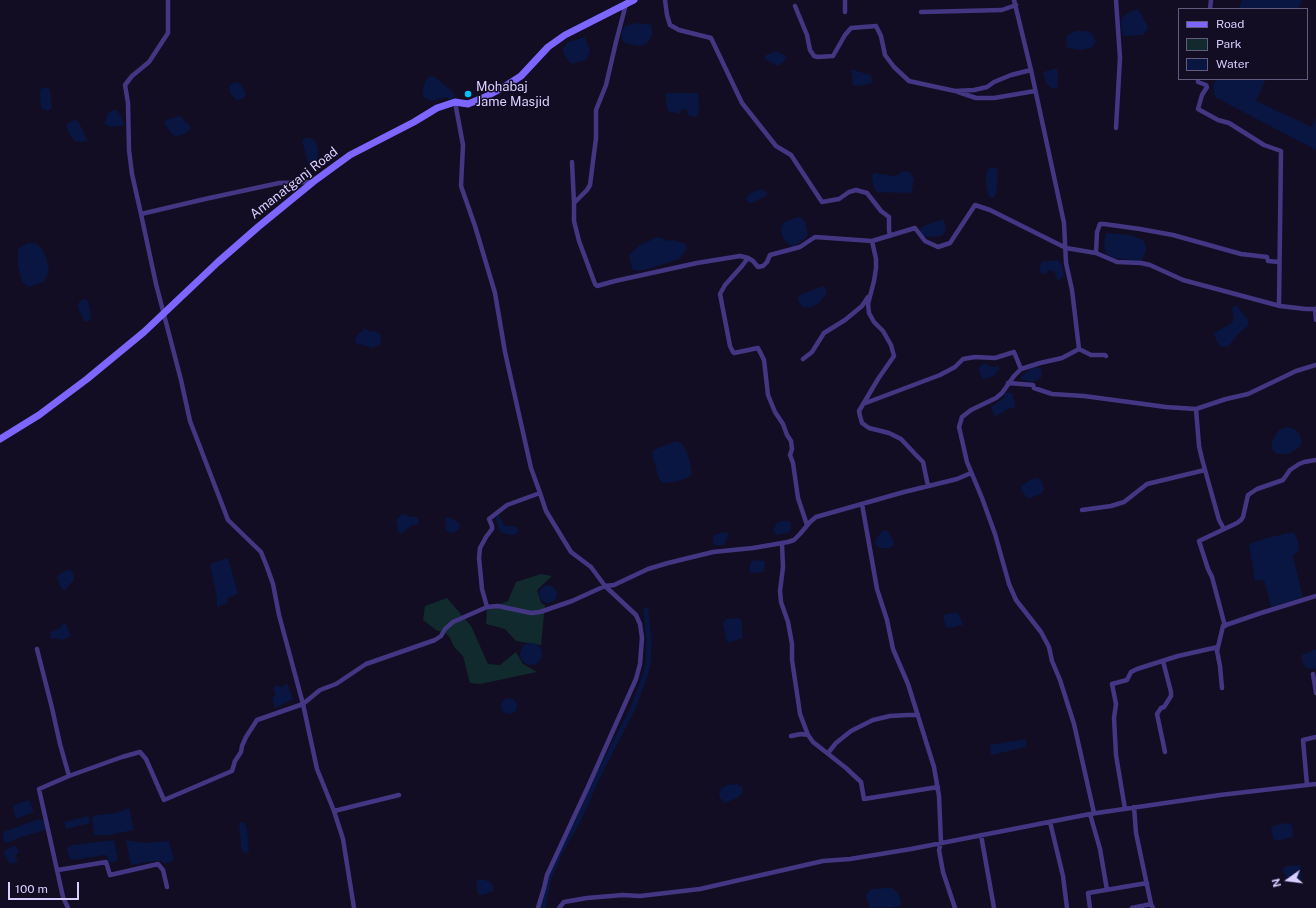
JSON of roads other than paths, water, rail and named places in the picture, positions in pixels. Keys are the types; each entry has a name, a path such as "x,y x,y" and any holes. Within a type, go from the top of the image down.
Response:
{"main road":[{"name":"Amanatganj Road","path":"0,439 39,415 87,379 144,332 218,262 258,227 313,182 350,155 414,122 437,108 455,102 468,104 504,87 521,76 548,47 565,35 634,0"}],"street":[{"path":"168,0 168,33 149,62 132,76 125,85 128,103 129,150 132,174 156,284 190,420 228,520 261,552 273,584 279,615 303,704 317,769 334,811 343,839 354,908"},
{"path":"665,0 667,16 670,24 678,30 711,38 742,103 776,146 791,155 822,202 838,199 849,192 856,190 866,193 889,217 890,236"},
{"path":"845,0 845,12"},
{"path":"1014,0 1031,70 1064,223 1066,263 1072,290 1079,349"},
{"path":"1116,0 1120,58 1116,128"},
{"path":"574,203 590,185 596,138 596,110 606,85 626,4"},
{"path":"921,12 1002,10 1016,5"},
{"path":"795,6 807,35 810,50 814,56 833,56 845,35 851,28 876,26 881,36 885,55 894,67 909,81 955,91 976,98 988,98 1035,91"},
{"path":"955,91 974,90 987,87 994,82 1011,75 1031,70"},
{"path":"1198,80 1198,82 1206,85 1207,87 1202,95 1198,109 1218,120 1229,123 1264,145 1281,152 1279,305"},
{"path":"455,102 463,145 461,186 475,226 495,293 505,352 531,468 546,510 571,552 591,567 605,586 636,615 640,624 642,638 640,664 636,680 547,875 538,908"},
{"path":"572,162 574,221 579,241 597,286 697,263 740,256 753,261 758,267 763,266 767,262 770,255 800,247 815,237 872,241 915,228 925,241 938,247 950,243 975,204 1066,248 1096,253 1117,262 1150,265 1183,280 1279,305 1315,309 1316,320"},
{"path":"141,214 279,183 313,182"},
{"path":"1096,253 1098,228 1100,224 1104,224 1140,229 1173,236 1241,254 1267,257 1268,261 1279,262"},
{"path":"872,241 876,264 872,292 868,304 869,313 891,345 894,356 859,411 862,422 869,428 889,433 900,439 923,462 928,486"},
{"path":"748,258 725,285 720,294 729,339 734,353 758,348 764,360 768,395 775,412 783,424 791,441 792,448 790,455 793,462 798,498 807,525"},
{"path":"804,359 812,352 824,333 845,320 862,306 872,292"},
{"path":"1079,349 1091,355 1106,356"},
{"path":"1079,349 1062,358 1021,369 1008,383 1002,393 996,398 971,410 962,417 959,427 962,444 971,473 995,534 1016,600 1040,632 1049,647 1052,661 1060,680 1074,724 1107,890"},
{"path":"863,404 940,375 955,367 963,359 974,356 994,358 1014,352 1021,369"},
{"path":"1008,383 1033,385 1034,388 1052,394 1084,396 1166,407 1196,409 1226,399 1248,394 1296,371 1316,365"},
{"path":"1196,409 1199,446 1219,520 1224,529"},
{"path":"1225,626 1212,577 1199,541 1237,523 1243,517 1248,494 1256,489 1283,480 1294,467 1304,462 1316,460"},
{"path":"1082,510 1111,506 1124,502 1147,484 1205,470"},
{"path":"68,908 63,897 39,789 69,776 140,752 146,759 164,800 232,771 246,737 257,720 303,704 320,690 336,684 366,664 435,640 441,636 453,622 487,607 504,606 531,613 540,612 572,601 605,586 614,585 648,570 709,553 782,544 794,540 816,517 957,479 971,473"},
{"path":"487,607 482,589 479,558 480,548 492,529 488,520 507,505 540,493"},
{"path":"862,504 877,588 887,620 893,649 908,684 934,767 939,796 941,843 939,850 943,872 955,908"},
{"path":"782,544 783,567 780,591 781,602 788,622 792,644 792,660 800,714 812,742 828,753 861,782 864,799 938,787"},
{"path":"1222,688 1217,651 1223,626 1316,596"},
{"path":"1125,809 1116,755 1114,725 1116,704 1112,684 1128,680 1131,672 1137,668 1218,646"},
{"path":"37,649 69,776"},
{"path":"1163,661 1171,692 1171,696 1164,707 1161,708 1157,714 1165,752"},
{"path":"1313,674 1316,693"},
{"path":"828,753 836,743 851,731 872,720 890,716 918,715"},
{"path":"791,736 801,734 808,735"},
{"path":"1307,785 1303,740 1316,737"},
{"path":"559,908 564,902 587,898 623,895 640,896 700,889 823,861 850,859 911,849 1134,807 1316,784"},
{"path":"334,811 399,796"},
{"path":"1132,908 1152,906 1136,832 1134,807"},
{"path":"1050,822 1063,876 1067,908"},
{"path":"981,835 994,908"},
{"path":"58,870 106,862 110,875 158,864 163,870 167,887"},
{"path":"1090,908 1088,893 1147,883"}],"water":[{"path":"1242,0 1302,0 1298,8 1239,8"},
{"path":"1137,9 1142,15 1148,28 1143,35 1123,36 1121,24 1122,18 1128,13"},
{"path":"635,23 651,25 652,35 648,42 644,45 639,46 625,43 622,39 624,27"},
{"path":"1077,31 1092,33 1096,42 1091,48 1080,50 1067,48 1066,38 1069,34"},
{"path":"585,37 590,50 586,60 573,64 569,62 563,52 563,48 568,42"},
{"path":"776,51 786,56 784,62 778,66 764,58 766,55"},
{"path":"1057,69 1058,77 1057,88 1053,89 1046,83 1043,72"},
{"path":"853,70 871,75 873,83 858,86 853,85 852,74 850,71"},
{"path":"430,76 435,77 453,92 455,97 450,100 446,97 432,101 426,99 423,96 423,91 425,82"},
{"path":"1216,80 1266,80 1256,101 1312,127 1316,118 1316,150 1215,97 1213,87"},
{"path":"236,82 241,84 246,95 240,100 234,98 230,93 229,86"},
{"path":"44,87 50,90 52,108 48,111 42,109 41,106 40,92"},
{"path":"668,93 698,93 699,111 697,117 689,116 686,109 681,109 680,114 668,111 665,95"},
{"path":"117,110 119,113 125,124 124,125 111,127 105,124 108,113"},
{"path":"181,116 186,123 190,125 190,129 186,133 178,136 173,135 164,122"},
{"path":"74,120 79,123 88,141 75,141 71,136 67,128 67,124"},
{"path":"306,137 316,142 318,149 317,164 313,167 309,167 302,140"},
{"path":"992,167 998,170 998,177 996,194 992,198 989,197 987,191 986,175 988,169"},
{"path":"909,171 914,179 912,191 909,193 877,192 874,189 872,176 874,173 895,176 901,172"},
{"path":"761,189 767,193 766,196 749,203 746,199 749,194"},
{"path":"797,217 805,221 808,235 793,247 786,242 782,236 781,230 783,223"},
{"path":"940,220 944,220 946,228 945,232 941,236 923,236 920,230 921,228"},
{"path":"1106,234 1130,235 1142,239 1145,243 1146,249 1144,256 1138,261 1115,258 1108,255 1104,245"},
{"path":"657,237 666,241 672,240 684,243 687,246 686,250 679,259 648,269 637,271 632,269 629,255 639,246"},
{"path":"28,243 36,243 42,249 46,257 49,271 44,282 28,287 22,281 18,267 18,249"},
{"path":"1058,260 1062,265 1064,275 1058,281 1054,271 1048,270 1047,273 1041,273 1039,267 1042,262"},
{"path":"821,287 825,287 826,294 819,303 810,308 802,306 798,300 799,296"},
{"path":"85,299 88,301 90,310 91,318 89,321 84,321 78,308 80,301"},
{"path":"1236,305 1248,320 1248,326 1237,335 1229,346 1220,346 1214,333 1232,323 1234,316 1232,310"},
{"path":"365,328 370,332 375,331 380,334 381,344 372,348 356,343 355,338"},
{"path":"986,363 989,366 997,366 1000,368 994,376 984,379 979,371 980,366"},
{"path":"1037,367 1041,369 1041,378 1031,382 1021,379 1025,373 1032,368"},
{"path":"1005,393 1012,393 1016,407 1008,409 995,417 991,407 1004,398"},
{"path":"1287,427 1294,429 1299,433 1302,441 1301,445 1288,454 1277,454 1272,450 1272,441 1279,430"},
{"path":"676,441 681,443 685,448 692,473 689,477 682,480 663,483 659,479 652,454 654,450"},
{"path":"1037,478 1042,481 1044,489 1041,494 1030,498 1026,497 1021,489 1021,486 1032,479"},
{"path":"405,514 411,517 416,517 419,522 417,525 413,525 401,534 398,531 396,520 401,515"},
{"path":"499,515 503,524 517,528 518,532 515,535 500,532 496,519"},
{"path":"449,517 459,523 460,528 455,532 450,533 446,530 445,519"},
{"path":"788,521 791,523 791,529 787,533 776,535 773,530 777,523"},
{"path":"885,530 889,532 894,543 893,546 889,548 880,548 876,545 875,541 881,532"},
{"path":"727,532 729,534 724,545 716,546 713,542 713,536"},
{"path":"1294,532 1298,541 1299,550 1293,556 1303,597 1271,607 1264,580 1255,581 1249,544 1270,537"},
{"path":"228,558 238,594 227,598 228,603 217,607 217,598 210,564"},
{"path":"752,560 765,561 764,572 750,573"},
{"path":"67,570 71,570 74,580 65,590 62,589 57,576"},
{"path":"544,585 552,585 557,590 555,601 552,603 544,603 539,598 539,590"},
{"path":"958,612 963,625 949,628 946,627 943,615"},
{"path":"739,618 742,622 742,638 729,643 726,639 723,622 726,619"},
{"path":"62,623 66,624 71,636 62,640 54,638 50,639 51,632 61,627"},
{"path":"531,643 539,646 542,654 539,662 531,665 523,662 520,654 523,646"},
{"path":"1316,649 1316,669 1306,668 1302,661 1302,655"},
{"path":"285,684 288,685 293,699 275,708 272,697 275,696 273,688 277,685 282,688"},
{"path":"506,698 512,698 517,703 515,712 512,714 506,714 501,709 501,703"},
{"path":"1026,739 1026,747 991,755 990,745"},
{"path":"737,784 742,787 743,792 739,797 725,803 720,798 719,792 722,788 728,785"},
{"path":"29,800 34,812 16,819 13,806"},
{"path":"129,808 134,830 109,835 94,835 92,818 95,815 116,813"},
{"path":"88,816 90,823 66,829 64,822"},
{"path":"39,819 44,821 48,829 7,843 4,841 3,832"},
{"path":"244,822 247,829 249,852 244,853 241,847 239,823"},
{"path":"1285,823 1292,826 1293,837 1275,840 1273,838 1271,827"},
{"path":"114,840 118,861 109,863 107,856 105,855 73,860 70,859 67,848 72,845"},
{"path":"126,840 144,843 169,841 174,860 164,864 161,861 154,861 131,865"},
{"path":"16,845 19,852 15,856 18,862 10,864 4,855 5,850"},
{"path":"1300,865 1302,879 1290,883 1288,882 1282,869 1287,866"},
{"path":"481,879 491,882 494,889 493,891 483,895 478,894 476,882"},
{"path":"892,888 898,893 901,901 898,907 870,908 866,897 867,893 872,889"}],"waterway":[{"path":"543,908 548,881 560,853 578,821 598,776 633,708 645,676 648,664 649,641 646,610"}],"place":[{"name":"Mohabaj Jame Masjid","path":"468,94"}]}
